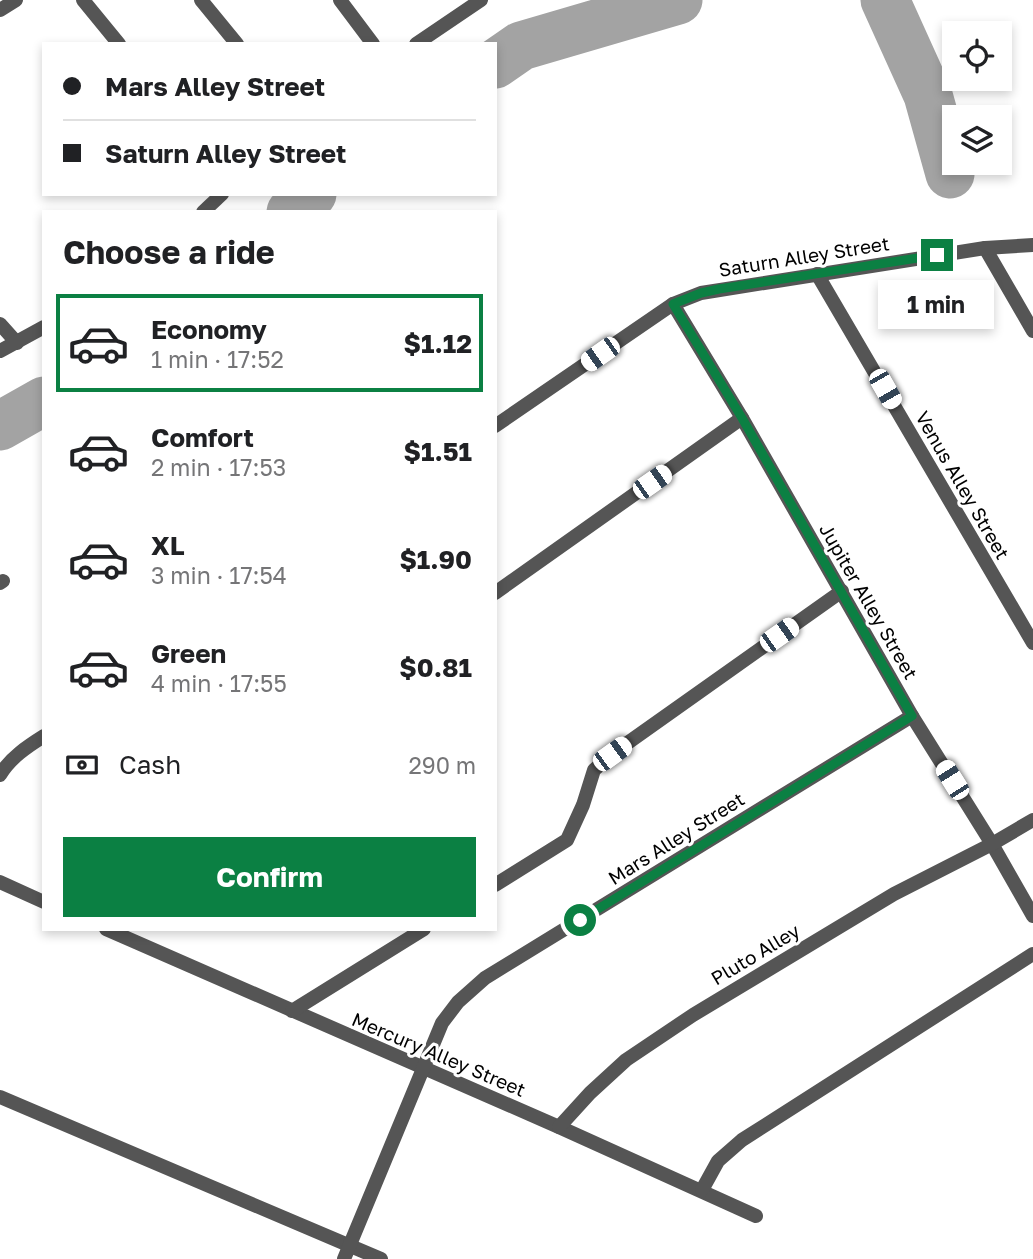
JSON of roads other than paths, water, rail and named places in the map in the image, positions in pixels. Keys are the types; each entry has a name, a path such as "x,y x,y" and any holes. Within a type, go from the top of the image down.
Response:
{"street":[{"path":"0,10 16,0"},
{"path":"83,0 117,42"},
{"path":"201,0 235,42"},
{"path":"340,0 372,42"},
{"path":"419,42 481,0"},
{"path":"205,210 220,196"},
{"name":"Saturn Alley Street","path":"497,425 673,304 701,293 985,248 1033,244"},
{"path":"985,248 1033,331"},
{"name":"Venus Alley Street","path":"817,274 1033,643"},
{"name":"Jupiter Alley Street","path":"673,304 742,418 912,716 992,844 1033,916"},
{"path":"0,324 17,343"},
{"path":"0,351 42,328"},
{"path":"497,592 742,418"},
{"path":"497,884 567,840 583,805 594,770 612,754 842,591"},
{"name":"Mars Alley Street","path":"347,1252 442,1023 458,1002 485,978 912,716"},
{"path":"0,775 27,747 42,737"},
{"name":"Pluto Alley","path":"559,1127 590,1093 626,1060 693,1015 894,894 1033,820"},
{"path":"0,882 42,901"},
{"name":"Mercury Alley Street","path":"111,931 756,1216"},
{"path":"292,1011 421,931"},
{"path":"702,1190 718,1161 742,1140 1033,954"},
{"path":"0,1097 347,1252 381,1259"}],"waterway":[{"path":"497,63 521,46 678,0"},
{"path":"885,0 928,95 942,145"},
{"path":"293,210 310,196"},
{"path":"0,426 42,402"}]}
